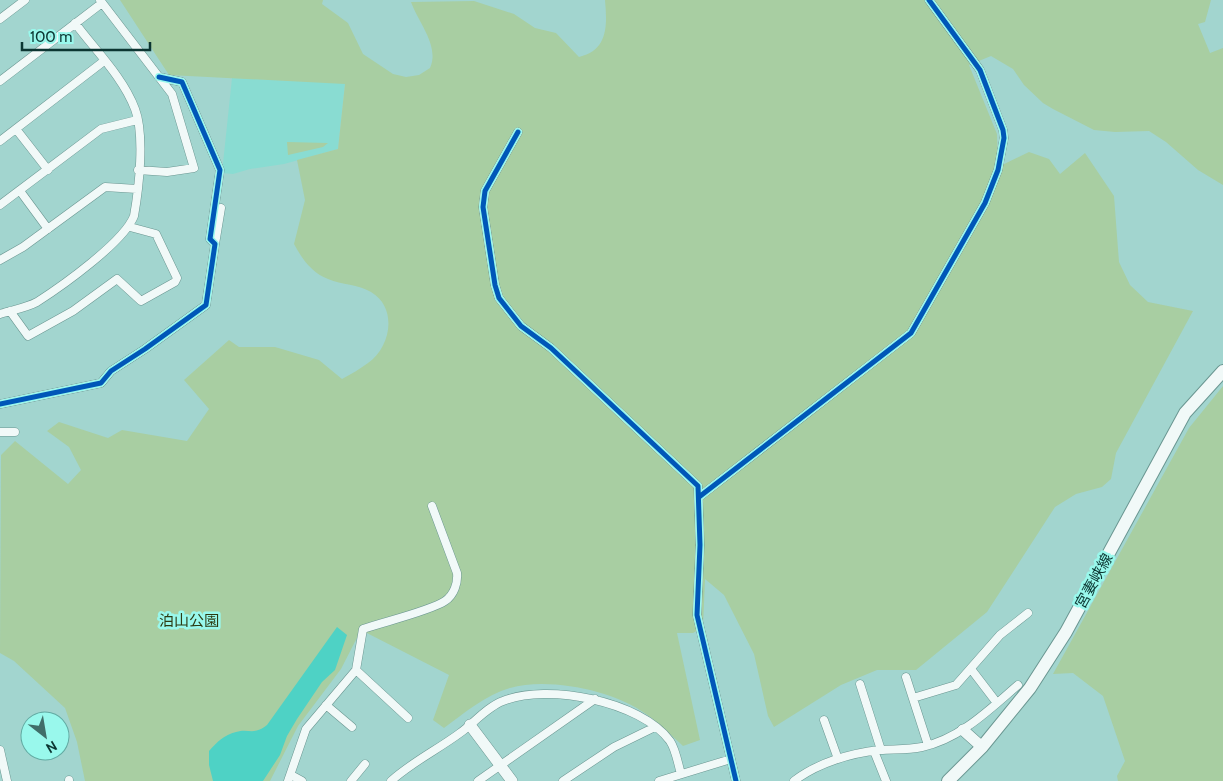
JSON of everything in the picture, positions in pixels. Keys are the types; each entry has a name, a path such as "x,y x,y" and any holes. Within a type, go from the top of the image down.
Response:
{"main road":[{"name":"宮妻峡線","path":"948,781 982,747 1030,688 1056,648 1186,413 1223,371"}],"street":[{"path":"0,19 25,0"},
{"path":"699,497 911,333 981,212 998,170 1004,138 1003,130 980,70 929,0"},
{"path":"0,81 101,1 172,94 194,168 167,172 138,170"},
{"path":"0,314 35,303 113,245 130,227 134,216 140,137 137,120 130,98 75,23"},
{"path":"0,141 104,61"},
{"path":"160,77 182,82 220,170 210,239 215,244"},
{"path":"0,205 101,129 137,120"},
{"path":"16,129 48,170"},
{"path":"518,132 495,170 485,191 483,208 495,285 500,298 521,326 551,348 689,475 698,486 700,545 697,615 736,781"},
{"path":"0,260 23,247 105,187 137,189"},
{"path":"20,191 48,229"},
{"path":"0,404 101,383 111,371 145,349 206,304 221,208"},
{"path":"10,311 28,336 73,311 117,278 141,301 175,282 177,278 156,234 130,227"},
{"path":"0,432 15,432"},
{"path":"302,781 289,778 302,736 326,704 356,670 363,629 440,604 446,600 455,588 457,573 432,506"},
{"path":"913,698 956,685 1000,635 1028,613"},
{"path":"971,669 997,703"},
{"path":"356,670 408,718"},
{"path":"906,676 928,745"},
{"path":"860,684 886,781"},
{"path":"794,781 810,770 838,759 878,751 928,745 963,730 1018,685"},
{"path":"391,781 407,767 470,725 490,708 508,699 562,694 595,699 632,713 654,727 670,741 681,774"},
{"path":"478,781 595,699"},
{"path":"326,704 352,727"},
{"path":"824,720 838,759"},
{"path":"470,725 512,781"},
{"path":"563,781 614,747 654,727"},
{"path":"963,730 982,747"},
{"path":"0,750 7,781"},
{"path":"659,781 731,759"},
{"path":"350,781 365,764"}],"shaded area":[{"path":"232,78 345,83 338,149 284,164 250,169 233,174 222,173"},
{"path":"337,627 347,635 335,670 322,682 297,719 287,736 280,755 263,781 213,781 209,765 209,751 224,737 232,733 254,731 267,725"}],"green space":[{"name":"泊山公園","path":"120,0 323,0 322,4 348,23 363,54 393,74 406,77 419,75 430,68 432,60 432,51 427,34 411,2 474,1 514,14 535,28 556,33 579,57 589,54 601,42 606,27 605,0 1211,0 1205,22 1198,24 1210,53 1223,48 1223,185 1198,170 1166,142 1149,131 1115,132 1094,130 1053,109 1043,103 1024,85 1013,69 991,56 969,65 997,134 998,167 1029,152 1049,159 1060,174 1085,153 1114,196 1119,262 1130,285 1148,302 1193,311 1116,453 1111,479 1102,487 1076,494 1055,507 987,612 916,670 877,670 841,685 774,727 768,716 754,654 724,595 705,579 703,627 693,633 677,633 700,740 683,746 656,721 616,698 598,692 561,685 525,685 501,691 476,705 444,728 433,720 449,675 361,630 341,669 298,726 270,781 85,781 77,742 70,722 70,711 66,711 14,661 0,653 1,455 15,441 68,484 81,470 69,447 47,431 59,422 108,438 122,430 187,441 209,409 184,380 229,340 239,347 275,347 319,360 342,379 376,356 386,338 388,328 388,317 380,299 366,289 333,281 317,273 304,260 294,244 305,200 297,160 338,149 345,84 169,75"},
{"path":"287,142 328,143 323,147 288,155"},
{"path":"1223,386 1223,781 1118,781 1117,776 1125,761 1103,696 1073,673 1053,674 1189,428"}],"cycle path":[{"path":"699,497 911,333 985,203 998,170 1004,138 1003,130 980,70 929,0"},
{"path":"0,404 101,383 111,371 206,305 215,244 210,239 220,170 182,82 159,77"},
{"path":"518,132 485,191 483,207 495,285 499,298 521,326 551,348 698,486 700,545 697,615 736,781"}]}
